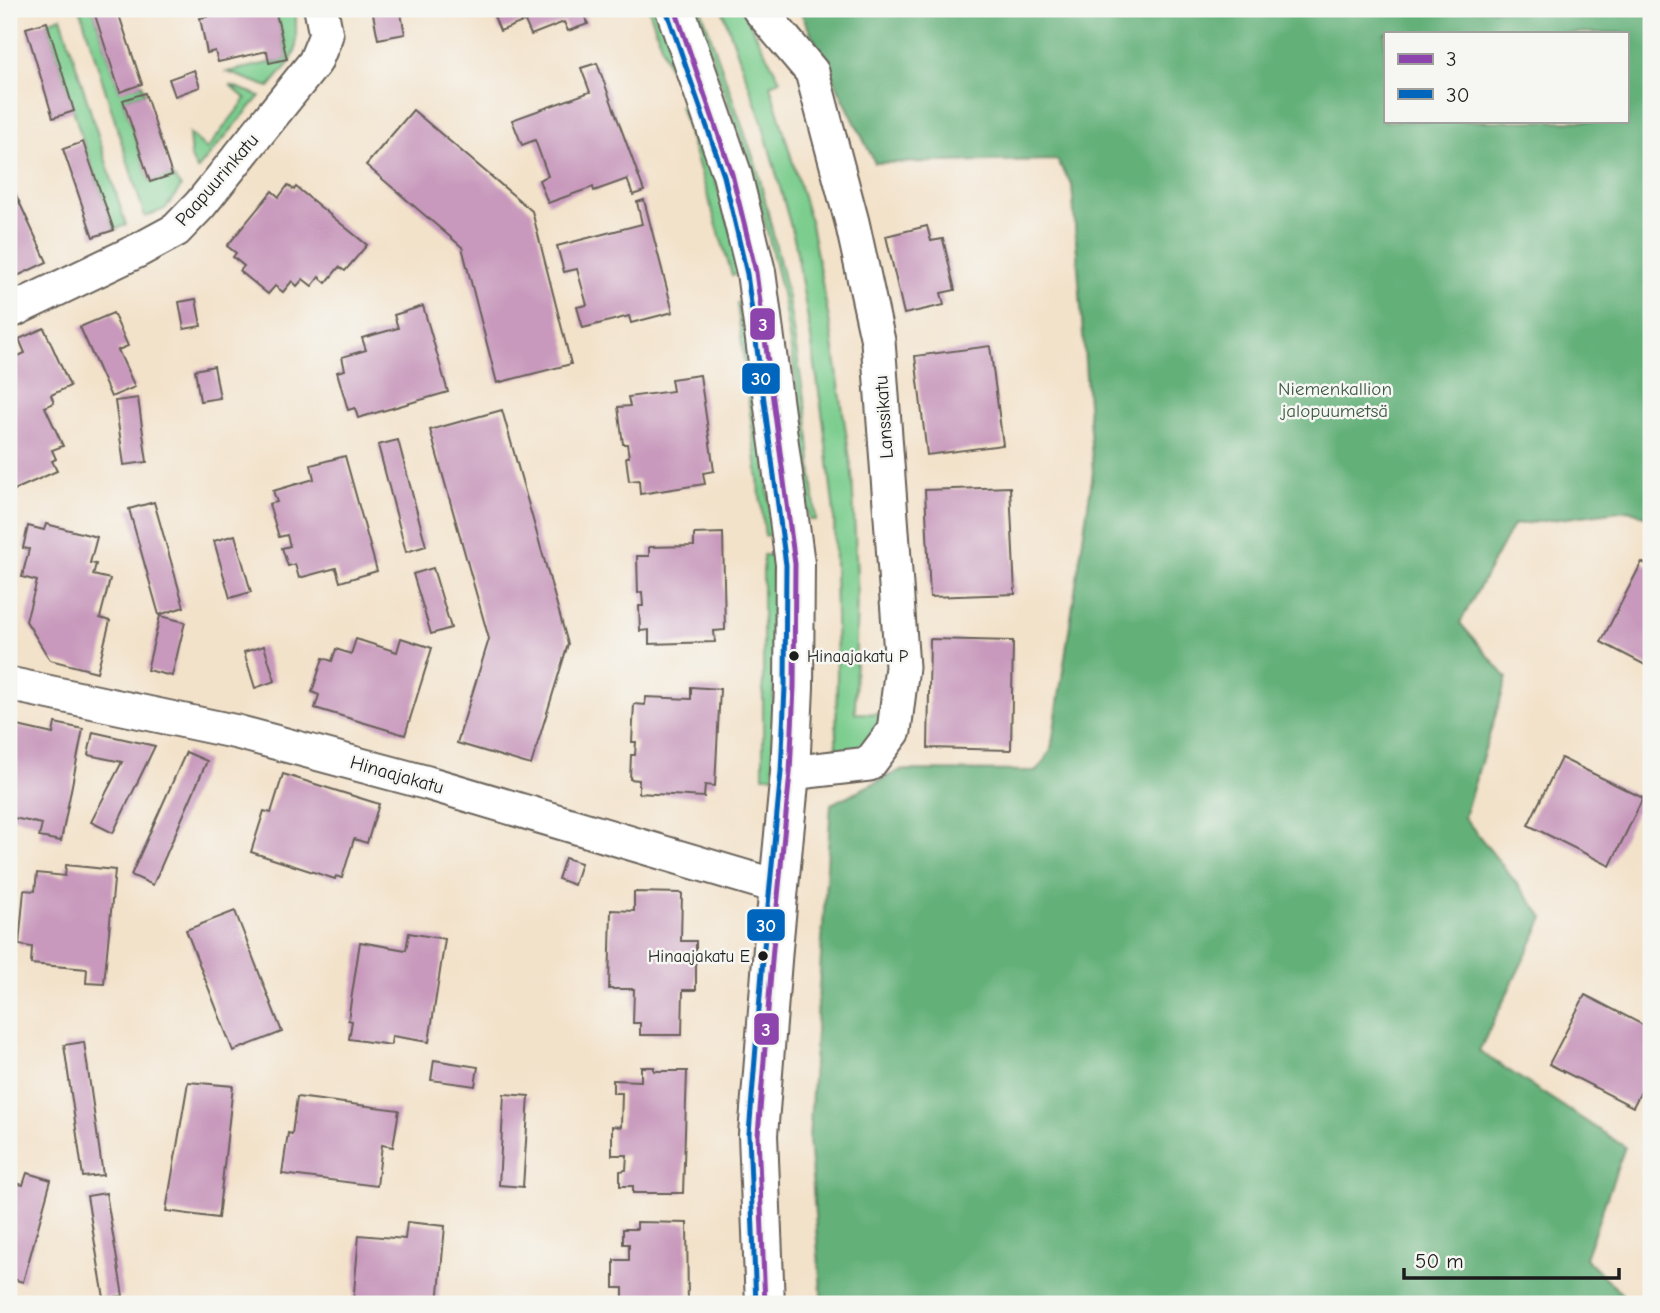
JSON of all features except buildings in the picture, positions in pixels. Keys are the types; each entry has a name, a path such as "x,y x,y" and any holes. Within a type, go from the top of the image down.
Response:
{"street":[{"name":"Paapuurinkatu","path":"9,312 176,230 200,205 315,62 326,35 321,9"},
{"path":"675,9 732,174 756,272 795,565 790,774 758,1135 765,1304"},
{"name":"Lanssikatu","path":"759,9 811,72 852,222 878,341 902,667 894,731 869,764 790,774"},
{"name":"Hinaajakatu","path":"9,684 250,735 428,783 779,887"}],"green space":[{"path":"80,9 93,9 120,91 142,84 145,93 123,100 150,182 172,175 181,187 165,209 145,217"},
{"path":"275,9 294,9 296,49 291,61 269,87 227,72 287,59"},
{"path":"649,9 660,9 678,66 669,69"},
{"path":"695,9 701,9 758,171 787,292 807,417 816,520 809,520 802,419 782,293 753,173"},
{"path":"722,9 742,9 780,80 770,85 811,224 831,330 852,473 857,576 855,713 883,714 869,745 853,754 836,754 834,513 823,419 795,242 762,122"},
{"name":"Niemenkallion jalopuumetsä","path":"799,9 1651,9 1651,518 1628,510 1513,525 1460,623 1507,678 1464,817 1544,918 1479,1051 1625,1147 1585,1258 1632,1304 822,1304 809,1139 831,804 901,770 1037,771 1051,750 1093,472 1072,185 1057,160 875,163"},
{"path":"61,17 126,225 114,230 83,142 47,22"},
{"path":"230,85 260,96 197,170 191,158 189,133 207,149 246,99"},
{"path":"691,101 744,273 732,275 680,105"},
{"path":"748,302 773,535 765,536 737,303"},
{"path":"763,555 773,555 774,776 763,776"}],"transit line":[{"name":"3","path":"675,9 732,174 756,272 795,564 790,773 758,1135 765,1304"},
{"name":"30","path":"667,12 724,176 747,274 786,565 781,772 749,1134 756,1304"}],"place":[{"name":"Hinaajakatu P","path":"794,656"},
{"name":"Hinaajakatu E","path":"763,956"}]}
